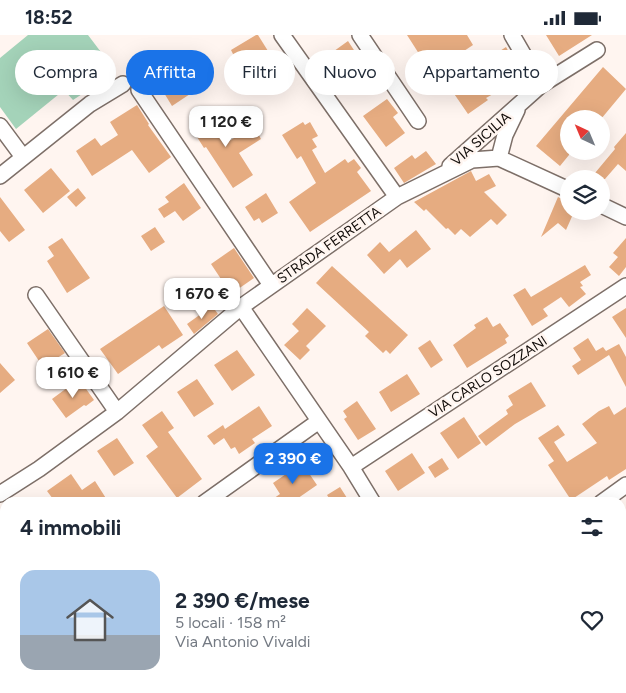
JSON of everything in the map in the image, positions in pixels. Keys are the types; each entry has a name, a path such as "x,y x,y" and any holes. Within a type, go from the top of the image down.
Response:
{"street":[{"path":"282,35 397,197"},
{"path":"360,35 418,121"},
{"path":"512,35 521,50"},
{"name":"VIA SICILIA","path":"558,74 597,50"},
{"path":"0,176 90,104 123,84"},
{"path":"142,95 271,285"},
{"name":"VIA SICILIA","path":"442,173 483,134 530,95"},
{"name":"VIA SICILIA","path":"499,157 505,135 520,104"},
{"path":"0,126 23,157"},
{"path":"499,157 560,186"},
{"name":"STRADA FERRETTA","path":"0,495 117,412 240,307 397,197 442,173 472,160 499,157"},
{"path":"610,209 626,217"},
{"name":"VIA CARLO SOZZANI","path":"351,467 626,286"},
{"path":"36,295 117,412"},
{"path":"240,307 351,467 368,497"},
{"path":"212,497 319,421"},
{"path":"609,497 626,485"}],"green space":[{"path":"28,35 88,35 99,50 15,50 15,95 58,95 16,129 0,107 0,58"},
{"path":"68,95 81,95 73,100"}],"building":[{"path":"258,35 267,50 231,50"},
{"path":"407,35 467,35 473,45 466,50 417,50"},
{"path":"546,35 592,35 559,56 558,50 555,50"},
{"path":"348,41 354,50 336,50"},
{"path":"603,67 626,89 608,110 567,110"},
{"path":"165,95 188,95 172,106"},
{"path":"455,95 491,95 486,98 488,100 468,114"},
{"path":"387,99 398,113 393,117 405,133 386,147 363,116"},
{"path":"137,105 148,125 171,157 149,173 132,150 92,176 76,151 95,138 101,146 118,135 110,122"},
{"path":"210,113 229,141 254,126 261,139 239,153 253,175 233,188 190,126"},
{"path":"560,118 560,160 565,160 560,166 536,146"},
{"path":"303,122 305,125 310,122 318,136 312,139 317,147 312,150 325,173 345,159 348,163 354,159 361,168 357,172 371,191 310,232 289,202 316,183 301,156 297,159 282,135"},
{"path":"626,133 626,171 618,164 610,173 610,170 598,170 606,160 610,160 610,155 615,149 614,147"},
{"path":"426,151 436,164 404,183 394,168 412,155 415,159"},
{"path":"51,168 70,191 43,213 24,190"},
{"path":"471,171 476,181 489,174 496,186 484,192 507,215 497,225 491,219 470,237 461,229 455,235 448,228 446,229 426,209 424,211 414,202"},
{"path":"184,183 201,208 183,221 175,211 164,218 158,209 169,202 165,197"},
{"path":"78,188 86,198 76,207 67,197"},
{"path":"266,193 278,213 262,223 259,218 254,221 245,207"},
{"path":"0,197 25,230 9,242 0,231"},
{"path":"558,197 560,198 560,220 570,220 566,230 558,223 541,237"},
{"path":"155,227 165,242 151,251 141,236"},
{"path":"416,230 431,249 407,268 400,259 384,274 367,255 380,242 389,252"},
{"path":"62,238 90,278 67,293 47,261 54,256 48,247"},
{"path":"626,238 626,267 619,276 609,267 618,257 613,253"},
{"path":"234,248 254,278 231,294 211,264"},
{"path":"585,265 591,275 580,282 583,286 580,287 586,294 569,307 561,297 543,309 548,316 532,326 513,295 525,288 531,297"},
{"path":"332,266 408,335 390,354 386,350 383,353 365,336 369,332 316,283"},
{"path":"164,306 183,335 162,349 159,345 118,374 100,349"},
{"path":"212,306 218,314 194,334 187,324"},
{"path":"307,308 326,326 306,346 310,350 300,360 284,345 299,331 292,324"},
{"path":"626,308 626,338 612,317"},
{"path":"487,317 493,327 500,323 509,336 505,339 507,343 467,368 453,345 476,328 474,325"},
{"path":"48,329 65,353 43,367 27,343"},
{"path":"588,338 596,351 603,347 606,351 619,344 626,357 626,387 609,355 578,375 572,366 581,360 573,348"},
{"path":"430,340 443,360 431,368 418,348"},
{"path":"237,350 255,375 232,391 214,365"},
{"path":"0,363 15,380 0,393"},
{"path":"407,374 420,394 391,412 379,392"},
{"path":"79,379 94,400 66,418 52,399"},
{"path":"197,379 214,404 194,417 177,392"},
{"path":"531,382 546,406 515,424 486,446 478,436 508,414 506,410 513,405 508,396"},
{"path":"357,401 376,429 358,440 344,419 347,417 343,411"},
{"path":"259,406 272,426 252,439 255,443 239,454 235,447 231,449 224,438 214,445 207,436 223,425 225,429"},
{"path":"609,406 614,415 626,407 626,469 609,480 607,476 576,497 569,497 548,465 554,461 538,438 558,425 565,435 554,442 567,462 597,443 582,424"},
{"path":"162,411 174,428 168,432 202,479 176,497 146,456 158,447 142,425"},
{"path":"464,417 481,443 458,459 440,433"},
{"path":"117,438 134,463 114,476 97,451"},
{"path":"412,453 425,473 398,491 385,471"},
{"path":"442,458 449,469 435,478 428,467"},
{"path":"302,463 317,485 300,497 276,497 280,494 273,483"},
{"path":"71,474 82,490 95,481 105,497 52,497 47,491"},
{"path":"340,487 346,497 328,497 327,495"}]}
